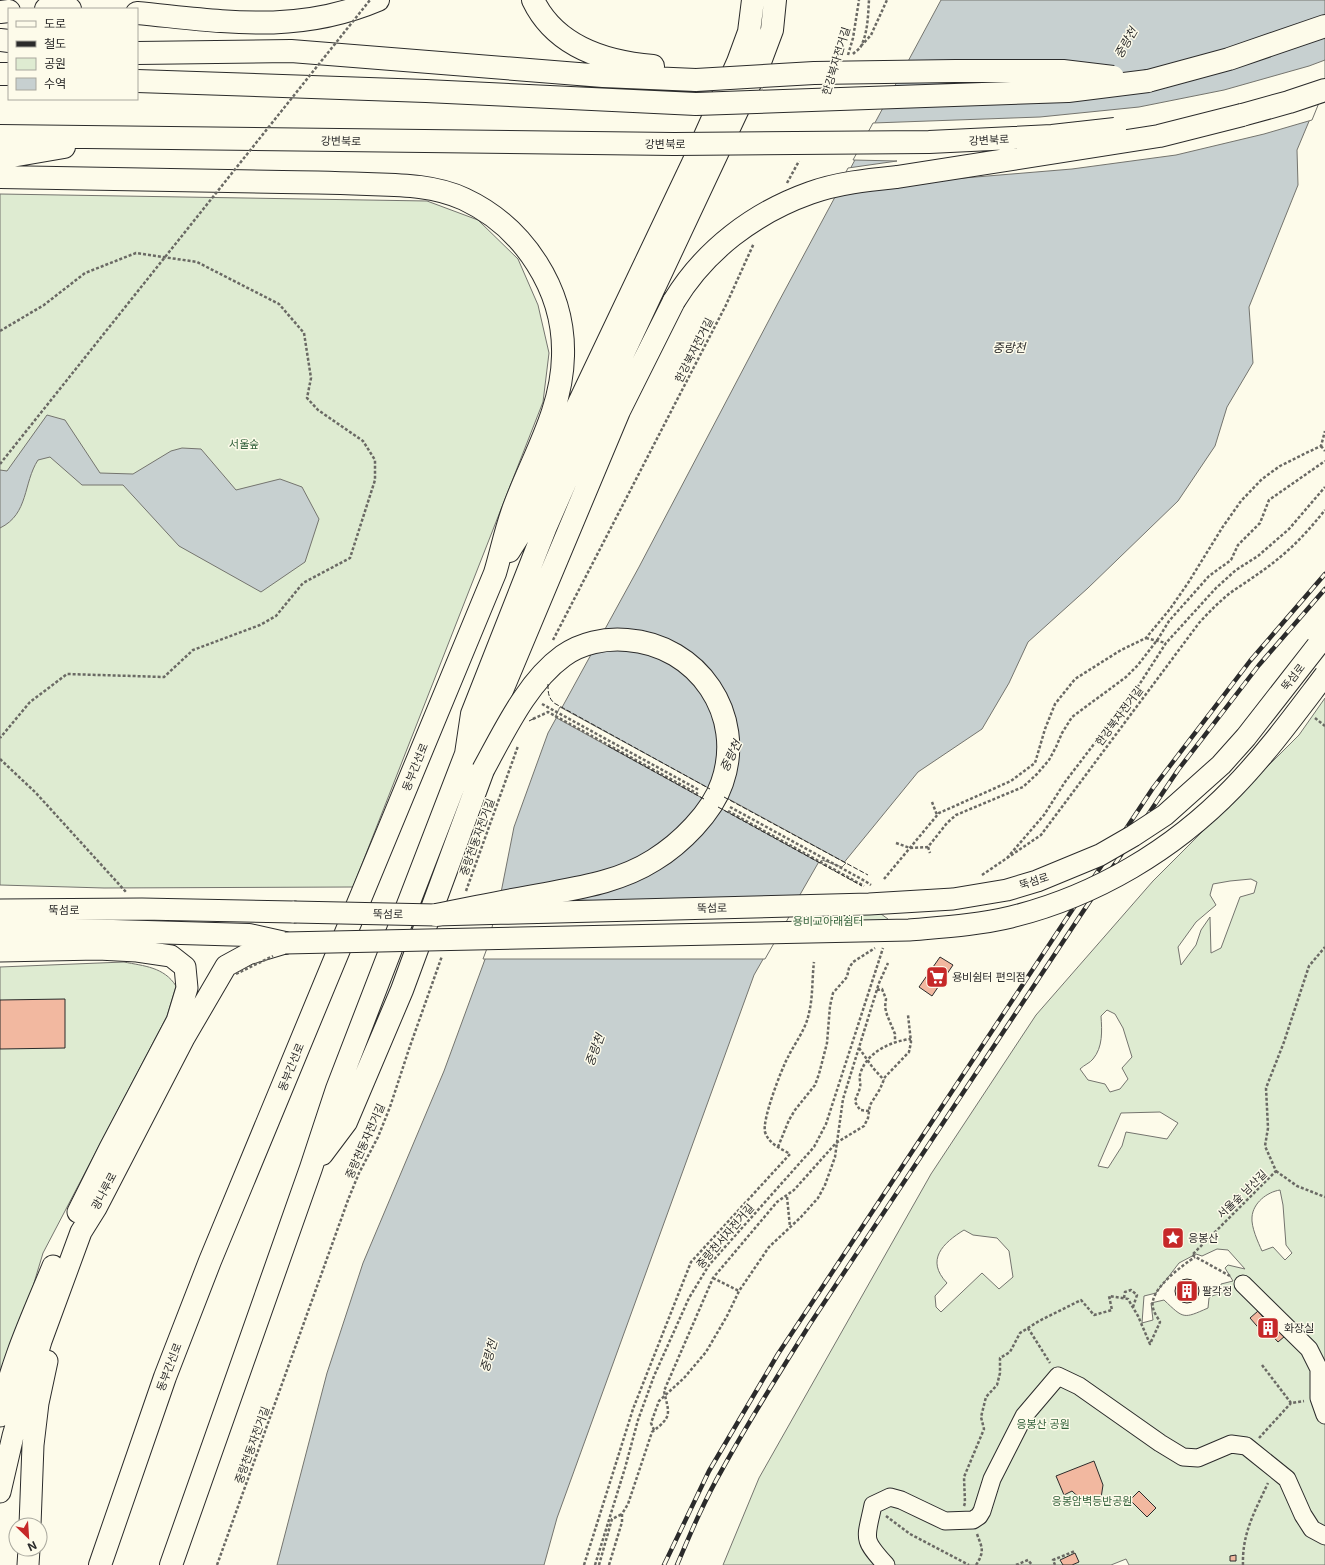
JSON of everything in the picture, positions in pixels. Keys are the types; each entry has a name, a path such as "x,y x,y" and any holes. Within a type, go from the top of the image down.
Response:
{"highway":[{"path":"138,13 246,23 290,22 333,16 378,0"},
{"path":"533,0 545,20 555,30 577,46 602,57 696,74"},
{"path":"495,574 530,518 570,422 693,163 744,47 751,21 753,0"},
{"path":"171,1565 311,1168 337,1089 466,754 472,714 546,526 609,385 760,62 772,30 775,0"},
{"path":"138,81 426,91 696,104 1068,91 1148,81 1229,59 1325,26"},
{"path":"138,53 291,51 603,76 1063,71 1148,81"},
{"name":"강변북로","path":"0,136 674,144 929,142 1007,139 1088,132 1140,125 1242,115 1325,90"},
{"path":"466,754 490,719 619,411 674,301 686,282 703,262 731,236 756,218 784,203 811,193 841,185 1159,136 1242,115"},
{"path":"0,158 114,138"},
{"path":"0,177 413,186 438,190 463,199 488,212 514,235 528,251 545,276 557,303 562,331 563,358 560,386 553,413 542,444 512,513 495,574"},
{"name":"동부간선로","path":"100,1565 165,1377 210,1261 495,574"},
{"path":"311,1168 346,1122 402,990 483,770 516,712 534,686 551,666 565,655 595,642 609,640 637,641 663,648 687,662 697,670 714,693 724,717 728,742 726,771 714,800 682,838 655,860 624,876 590,886 436,915"},
{"path":"0,932 113,931 249,935 285,943"}],"main road":[{"name":"뚝섬로","path":"0,910 142,910 436,915 869,904 953,899 1008,890 1037,881 1100,855 1133,836 1165,814 1221,765 1246,737 1321,641"},
{"path":"0,951 98,949 138,943 285,943 909,930 972,924 1010,918 1072,897 1102,883 1152,855 1184,832 1234,787 1297,712 1325,675"},
{"name":"광나루로","path":"0,1492 12,1436 41,1340 81,1232 96,1208 184,1038 226,966 248,954 285,943"},
{"name":"광나루로","path":"0,1416 3,1400 17,1352 62,1246 110,1148 177,1021 187,988 185,967 171,956 137,950 98,949"},
{"path":"30,1517 33,1445 38,1403 49,1353 96,1208"}],"street":[{"path":"1243,1284 1309,1350 1319,1369 1319,1398 1325,1415"},
{"path":"886,1565 872,1549 866,1538 872,1505 890,1497 901,1500 945,1521 973,1520 979,1516 992,1479 1024,1416 1058,1376 1079,1386 1160,1443 1183,1457 1198,1458 1231,1444 1246,1446 1287,1479 1303,1515 1312,1529 1325,1536"}],"path":[{"path":"0,464 370,0"},
{"name":"한강북자전거길","path":"859,0 853,38 846,60 860,48"},
{"path":"860,48 868,22 869,0"},
{"path":"860,48 871,35 887,0"},
{"path":"786,183 802,156"},
{"name":"한강북자전거길","path":"552,642 726,305 756,238"},
{"path":"0,331 44,305 85,273 136,253 197,262 279,304 304,333 311,378 307,398 318,410 363,441 375,460 375,480 350,558 303,583 276,616 260,625 193,650 164,678 67,674 30,702 0,738"},
{"path":"1321,446 1325,431"},
{"path":"1321,446 1325,451"},
{"path":"884,879 939,813 1011,781 1035,763 1045,729 1055,704 1075,679 1121,650 1146,638 1184,589 1222,528 1242,501 1262,479 1280,466 1321,446"},
{"path":"896,843 910,848 928,847 956,815 1023,787 1049,760 1062,733 1072,718 1126,677 1138,665 1169,621 1209,576 1231,560 1238,544 1260,523 1269,500 1325,461"},
{"path":"1004,860 1044,815 1065,782 1139,685 1166,643 1216,588 1236,570 1258,556 1289,530 1325,487"},
{"name":"한강북자전거길","path":"979,878 1041,835 1199,623 1214,607 1230,594 1268,568 1286,553 1325,510"},
{"path":"1146,638 1166,643"},
{"path":"538,708 542,704 541,699"},
{"path":"528,721 548,712 703,797"},
{"path":"1316,718 1325,726"},
{"name":"중랑천동자전거길","path":"466,892 519,743"},
{"path":"0,759 36,792 142,910"},
{"path":"932,802 937,816"},
{"path":"724,808 868,888"},
{"path":"928,847 930,853"},
{"name":"중랑천서자전거길","path":"595,1565 638,1420 654,1376 689,1298 709,1265 803,1160 814,1147 821,1135 826,1124 884,945"},
{"path":"778,1147 789,1120 815,1084 819,1074 828,1043 830,1006 833,993 847,977 849,968 853,962 876,947"},
{"name":"서울숲 남산길","path":"1195,1257 1192,1255 1276,1171 1265,1146 1268,1128 1266,1088 1284,1042 1309,966 1325,947"},
{"name":"중랑천동자전거길","path":"217,1565 348,1200 390,1107 444,952"},
{"path":"584,1565 634,1409 691,1262 790,1154 778,1147 768,1138 765,1131 765,1123 773,1095 787,1059 810,1014 814,962"},
{"path":"654,1430 651,1423 659,1401 684,1378 706,1352 718,1333 739,1291 769,1247 801,1217 822,1192 835,1157 843,1099 877,990 888,963"},
{"path":"877,990 882,990 886,999 884,1007 895,1034 895,1042"},
{"path":"598,1565 612,1520 622,1514 628,1504 652,1432 668,1416 669,1408 664,1391 713,1278 777,1202 794,1190 836,1143 864,1126 868,1118 873,1098 884,1080 909,1052 911,1039 908,1015"},
{"path":"869,1111 860,1110 855,1102 860,1087 860,1075 867,1061 880,1049 895,1042 911,1039"},
{"path":"859,1048 867,1061 884,1080"},
{"path":"1276,1171 1298,1186 1325,1197"},
{"path":"787,1196 790,1227"},
{"path":"956,1520 965,1503 964,1477 984,1429 980,1417 986,1397 997,1385 1000,1373 1000,1358 1010,1352 1020,1333 1058,1311 1081,1300 1094,1315 1112,1310 1109,1296 1128,1299 1150,1344 1160,1322 1152,1307 1155,1296 1177,1270 1195,1257 1243,1284"},
{"path":"713,1278 739,1291"},
{"path":"1124,1298 1125,1292 1131,1290 1137,1295 1133,1307"},
{"path":"1028,1328 1058,1376"},
{"path":"1262,1365 1291,1403"},
{"path":"1249,1449 1291,1403 1319,1398"},
{"path":"1243,1565 1242,1554 1248,1524 1275,1469"},
{"path":"872,1505 910,1534 970,1565"},
{"path":"609,1565 622,1522 622,1514"},
{"path":"973,1520 983,1550 982,1556 976,1565"},
{"path":"1055,1565 1053,1560 1075,1551"},
{"path":"1016,1565 1028,1560 1032,1565"}],"green space":[{"name":"서울숲","path":"0,194 427,201 478,220 518,259 538,305 549,353 543,402 353,887 104,888 0,885"},
{"name":"응봉산 공원","path":"1325,698 1325,1565 1129,1565 1126,1559 1111,1565 723,1565 759,1478 931,1174 1036,1015 1153,881 1299,735","holes":["1251,879 1257,882 1254,893 1240,897 1221,948 1211,953 1210,917 1201,930 1196,945 1181,965 1178,947 1196,922 1216,905 1210,895 1213,884","1107,1010 1115,1014 1123,1028 1132,1057 1122,1068 1128,1079 1120,1089 1110,1092 1105,1084 1088,1080 1080,1069 1092,1060 1096,1054 1099,1049 1102,1033 1101,1016","1160,1112 1178,1123 1167,1139 1126,1132 1122,1146 1108,1168 1098,1166 1121,1113","1280,1190 1283,1205 1286,1245 1292,1253 1285,1260 1273,1247 1262,1251 1253,1225 1252,1217 1255,1207 1262,1199 1275,1191","964,1230 973,1235 997,1238 1009,1251 1013,1277 999,1289 982,1273 941,1312 936,1307 935,1296 947,1283 937,1267 937,1260 939,1253 949,1241","1217,1249 1228,1250 1245,1269 1228,1265 1225,1268 1233,1281 1221,1284 1220,1287 1224,1292 1209,1298 1208,1308 1193,1314 1184,1315 1180,1314 1164,1300 1151,1303 1153,1320 1142,1323 1144,1296 1156,1293 1179,1263 1196,1254 1202,1256"]},
{"name":"용비교아래쉼터","path":"819,900 877,911 888,919 882,940 787,941"},
{"path":"124,962 146,966 160,971 176,986 167,1016 43,1253 0,1396 0,967"}],"water":[{"name":"중랑천","path":"941,0 1325,0 1325,83 1297,150 1298,185 1249,307 1253,363 1227,407 1215,446 1178,501 1088,588 1028,642 1009,683 982,729 918,772 842,865 821,858 754,975 557,1518 544,1565 277,1565 327,1373 363,1263 444,1071 491,943 514,827 548,733 639,567 778,303"},
{"path":"47,415 65,420 100,473 133,474 171,451 182,448 201,449 236,490 280,479 302,487 319,519 305,562 261,592 179,546 123,485 82,485 50,457 38,460 33,469 21,506 16,515 0,528 0,470 7,471"}],"pier":[{"path":"1325,60 1325,88 1312,120 1264,134 1176,155 1072,169 880,185 836,192 848,168 897,161 853,160 873,123 1040,117 1139,107 1224,90"},
{"path":"560,707 846,863 842,867 822,860 820,863 555,717"},
{"path":"498,897 606,901 798,901 765,959 483,959 489,943"}],"building":[{"path":"940,957 953,965 932,996 919,987"},
{"path":"65,999 65,1048 0,1049 0,1000"},
{"name":"팔각정","path":"1187,1279 1196,1282 1199,1291 1196,1300 1187,1303 1178,1300 1175,1291 1178,1282"},
{"name":"화장실","path":"1258,1311 1270,1326 1274,1323 1285,1336 1278,1342 1267,1330 1263,1333 1250,1318"},
{"path":"1094,1461 1103,1485 1101,1498 1086,1504 1072,1491 1064,1495 1056,1476"},
{"path":"1139,1491 1156,1508 1147,1517 1130,1500"},
{"path":"1075,1553 1079,1562 1072,1565 1063,1565 1060,1560"},
{"path":"1236,1555 1236,1561 1230,1561 1230,1556"}],"railway":[{"path":"664,1565 709,1471 778,1354 1153,788 1250,661 1325,574"},
{"path":"677,1565 698,1516 716,1480 776,1378 810,1324 1080,916 1178,770 1259,665 1325,589"}],"fence":[{"path":"548,684 549,694 554,703 710,789"},
{"path":"529,721 535,718"},
{"path":"608,746 704,799"},
{"path":"724,797 868,875"},
{"path":"718,807 862,886"}],"place":[{"name":"용비쉼터 편의점","path":"937,977"},
{"name":"응봉산","path":"1173,1238"},
{"name":"팔각정","path":"1187,1291"},
{"name":"화장실","path":"1268,1328"}],"park label":[{"name":"응봉암벽등반공원","path":"1092,1501"}]}
